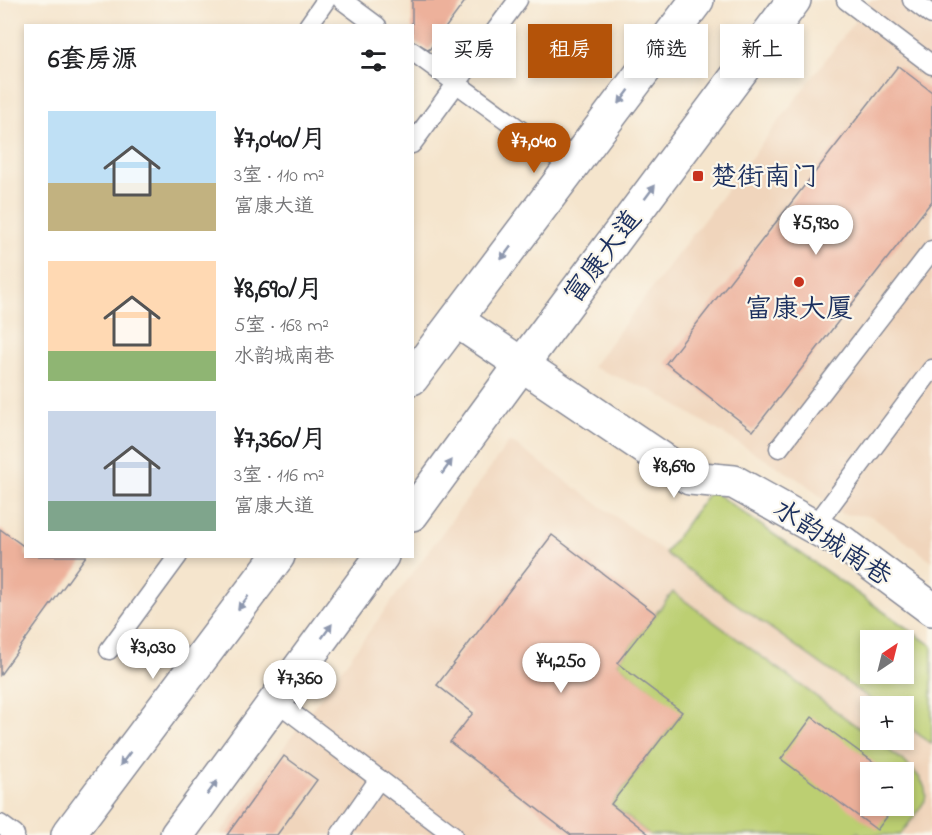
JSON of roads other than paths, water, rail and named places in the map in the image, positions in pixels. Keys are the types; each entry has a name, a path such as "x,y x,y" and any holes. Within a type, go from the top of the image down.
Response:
{"street":[{"path":"414,375 697,0"},
{"name":"富康大道","path":"414,511 794,0"},
{"name":"水韵城南巷","path":"456,320 690,478 734,482 843,543 932,609"},
{"path":"68,835 276,558"},
{"path":"177,835 380,558"}],"lane":[{"path":"309,24 326,0"},
{"path":"342,0 374,24"},
{"path":"414,141 518,0"},
{"path":"846,0 932,65"},
{"path":"912,0 932,15"},
{"path":"414,52 572,166"},
{"path":"778,448 932,250"},
{"path":"814,527 932,369"},
{"path":"109,650 177,558"},
{"path":"276,701 453,835"},
{"path":"340,835 380,779"},
{"path":"0,824 15,835"}],"place":[{"name":"楚街南门","path":"698,176"},
{"name":"富康大厦","path":"799,282"}]}
